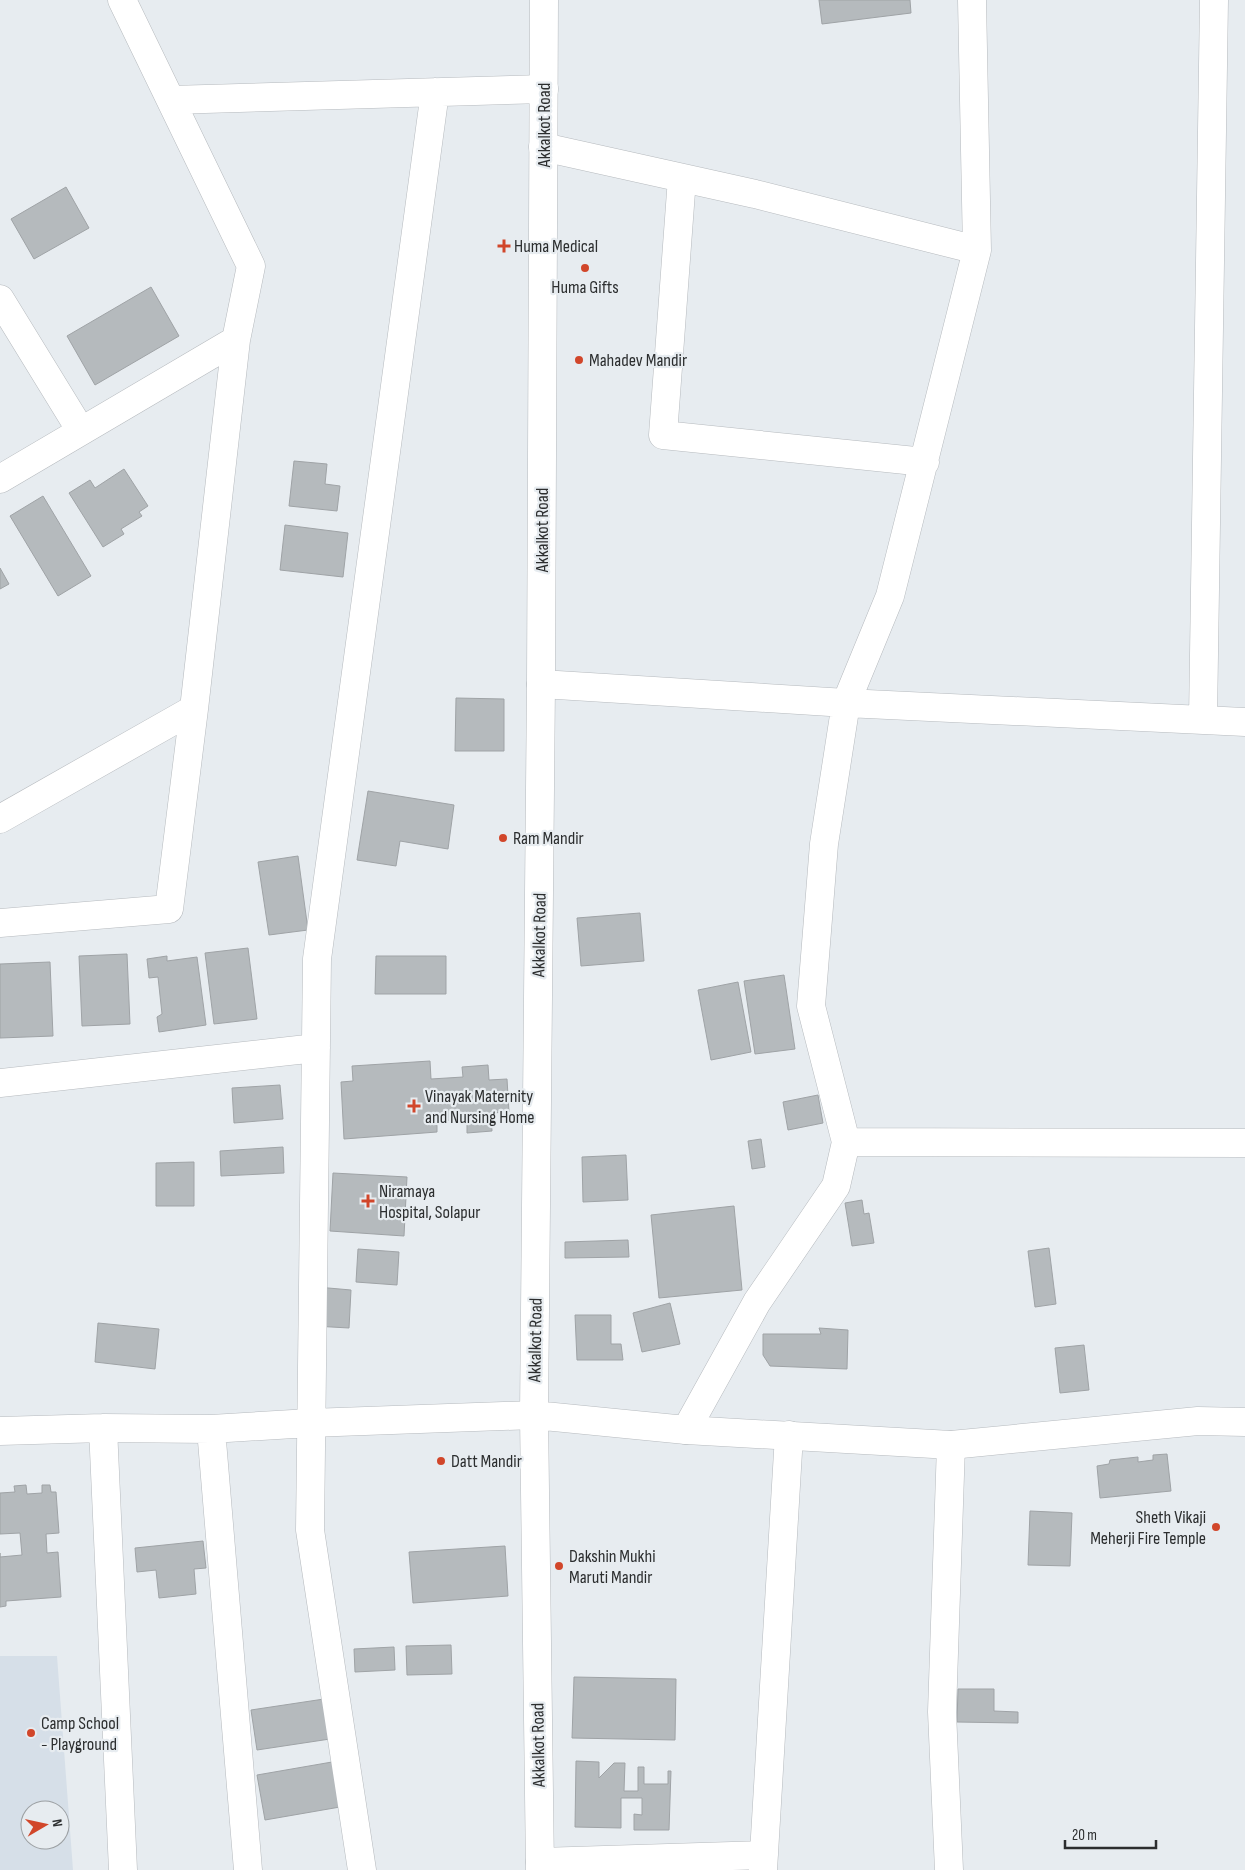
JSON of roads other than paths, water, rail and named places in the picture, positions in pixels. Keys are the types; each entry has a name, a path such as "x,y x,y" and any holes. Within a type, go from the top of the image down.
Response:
{"street":[{"path":"0,923 169,909 236,340 251,266 122,0"},
{"name":"Akkalkot Road","path":"540,1866 534,1415 541,684 544,0"},
{"path":"686,1430 757,1302 836,1186 846,1142 810,1006 824,844 846,703 890,596 978,250 972,0"},
{"path":"1203,720 1214,0"},
{"path":"171,100 544,89"},
{"path":"362,1870 310,1530 316,959 435,92"},
{"path":"544,147 682,178 978,250"},
{"path":"682,178 663,435 925,462"},
{"path":"0,299 81,431"},
{"path":"0,479 236,340"},
{"path":"541,684 846,703 1245,722"},
{"path":"0,819 194,709"},
{"path":"0,1083 316,1048"},
{"path":"846,1142 1245,1143"},
{"path":"0,1430 103,1428 211,1429 310,1423 534,1415 686,1430 951,1445 1198,1421 1245,1422"},
{"path":"103,1428 123,1870"},
{"path":"211,1429 248,1870"},
{"path":"540,1866 764,1862 789,1435"},
{"path":"949,1870 942,1712 951,1445"}],"place":[{"name":"Huma Medical","path":"504,246"},
{"name":"Huma Gifts","path":"585,268"},
{"name":"Mahadev Mandir","path":"579,360"},
{"name":"Ram Mandir","path":"503,838"},
{"name":"Vinayak Maternity and Nursing Home","path":"414,1106"},
{"name":"Niramaya Hospital, Solapur","path":"368,1201"},
{"name":"Datt Mandir","path":"441,1461"},
{"name":"Sheth Vikaji Meherji Fire Temple","path":"1216,1527"},
{"name":"Dakshin Mukhi Maruti Mandir","path":"559,1566"},
{"name":"Camp School - Playground","path":"31,1733"}]}
